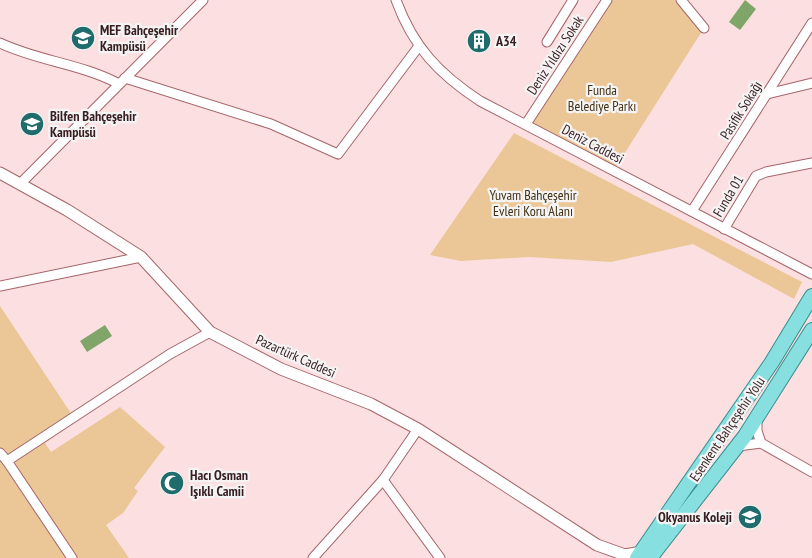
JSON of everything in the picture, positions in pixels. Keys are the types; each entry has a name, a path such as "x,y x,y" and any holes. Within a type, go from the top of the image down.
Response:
{"main road":[{"name":"Esenkent Bahçeşehir Yolu","path":"643,556 772,362 812,296"},
{"name":"Esenkent Bahçeşehir Yolu","path":"643,556 737,447 812,330"}],"street":[{"path":"21,183 203,0"},
{"name":"Deniz Caddesi","path":"396,0 419,46 435,67 453,83 480,101 812,274"},
{"path":"547,42 573,0"},
{"name":"Deniz Yıldızı Sokak","path":"526,124 607,0"},
{"path":"681,0 704,28"},
{"name":"Pasifik Sokağı","path":"692,211 812,23"},
{"path":"807,31 812,41"},
{"path":"0,43 34,57 97,73 271,124 338,154 419,46"},
{"path":"767,94 812,84"},
{"name":"Funda 01","path":"724,229 756,176 766,172 812,163"},
{"name":"Pazartürk Caddesi","path":"0,173 21,183 141,257 210,332 282,369 371,404 418,429 597,545 625,555 643,556"},
{"path":"0,286 141,257"},
{"path":"7,460 170,354 210,332"},
{"path":"757,418 757,431 761,443"},
{"path":"313,558 383,480 418,429"},
{"path":"737,447 761,443 812,472"},
{"path":"0,453 7,460 72,558"},
{"path":"383,480 440,558"},
{"path":"597,545 602,558"}],"green space":[{"name":"Funda Belediye Parkı","path":"607,0 681,0 704,28 614,170 526,124"},
{"name":"Yuvam Bahçeşehir Evleri Koru Alanı","path":"514,133 802,282 794,299 693,244 611,262 529,257 461,261 430,255"},
{"path":"0,306 76,421 45,443 51,452 120,407 165,447 134,488 138,491 123,513 106,525 129,558 0,558"}],"shaded area":[{"path":"745,0 756,9 740,30 729,22"},
{"path":"105,325 112,336 87,352 80,341"}],"place":[{"name":"MEF Bahçeşehir Kampüsü","path":"83,38"},
{"name":"A34","path":"479,41"},
{"name":"Bilfen Bahçeşehir Kampüsü","path":"32,124"},
{"name":"Hacı Osman Işıklı Camii","path":"172,483"},
{"name":"Okyanus Koleji","path":"750,517"}]}
